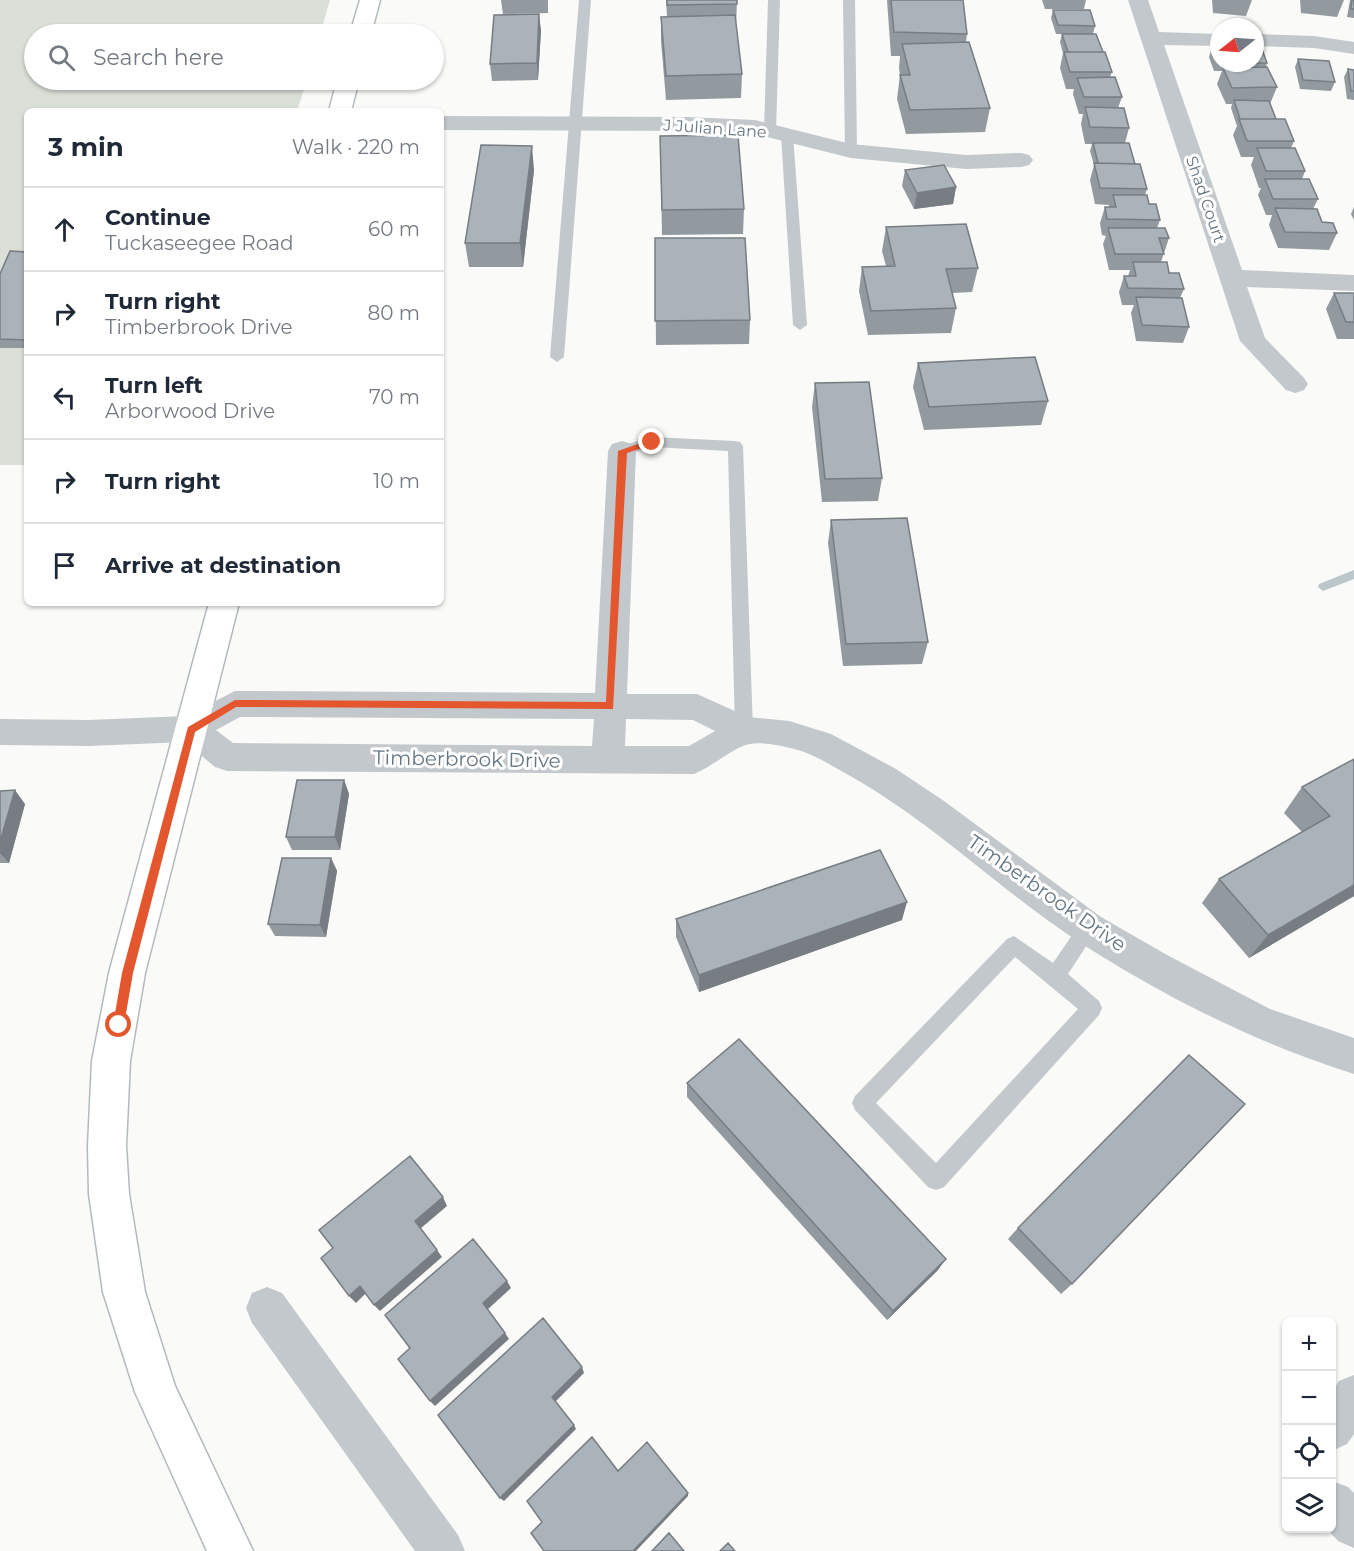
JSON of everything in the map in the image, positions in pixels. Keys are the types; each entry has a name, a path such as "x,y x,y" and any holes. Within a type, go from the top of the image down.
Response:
{"street":[{"path":"364,24 370,0"},
{"name":"Shad Court","path":"1138,0 1253,341 1295,384"},
{"path":"1151,38 1210,40"},
{"path":"1264,40 1314,42 1354,48"},
{"path":"341,108 345,90"},
{"name":"J Julian Lane","path":"444,123 687,124 755,127 851,151 954,161 1021,160"},
{"path":"1233,278 1354,283"},
{"path":"608,760 622,451"},
{"path":"223,606 127,973 111,1061 107,1146 109,1194 124,1292 156,1392 230,1551"},
{"name":"Timberbrook Drive","path":"0,732 89,733 191,729 235,704 697,707 744,730 789,734 820,743 884,779 932,811 1088,928 1154,967 1257,1021 1312,1043 1354,1056"},
{"name":"Timberbrook Drive","path":"191,729 227,757 608,760 694,760 744,730"},
{"path":"267,1308 442,1551"},
{"path":"1335,1425 1354,1396"},
{"path":"1336,1507 1354,1526"}],"lane":[{"path":"557,357 585,0"},
{"path":"774,0 779,133 800,326"},
{"path":"849,0 851,151"},
{"path":"622,451 652,442 735,446 744,730"},
{"path":"1055,976 1088,928"},
{"path":"1014,945 1055,976 1092,1008 936,1179 862,1104 1014,945"}],"shaded area":[{"path":"0,0 330,0 323,24 24,24 24,90 304,90 298,108 24,108 24,465 0,465"}],"building":[{"path":"667,0 737,0 737,4 667,5"},
{"path":"891,0 963,0 967,34 894,32"},
{"path":"1053,10 1090,10 1095,26 1058,25"},
{"path":"539,14 537,63 490,64 494,15"},
{"path":"735,15 742,74 666,76 661,17"},
{"path":"1062,34 1096,34 1103,52 1068,52"},
{"path":"969,42 990,108 910,110 900,75 910,75 902,44"},
{"path":"1064,52 1105,52 1112,72 1070,72"},
{"path":"1298,59 1329,61 1335,82 1303,80"},
{"path":"1264,67 1267,67 1277,87 1232,88 1225,72 1264,72"},
{"path":"1348,69 1354,70 1354,91 1351,91"},
{"path":"1115,77 1122,97 1084,97 1077,78"},
{"path":"1234,100 1269,101 1276,119 1240,119"},
{"path":"1085,107 1124,108 1129,128 1090,127"},
{"path":"1239,119 1285,119 1294,141 1247,141"},
{"path":"738,135 744,209 662,210 660,136"},
{"path":"1093,143 1129,143 1135,164 1098,163"},
{"path":"481,145 532,146 520,243 465,243"},
{"path":"1257,148 1295,148 1305,171 1266,171"},
{"path":"1094,163 1140,164 1147,189 1100,188"},
{"path":"944,165 956,187 917,193 905,170"},
{"path":"1265,179 1309,179 1318,199 1273,199"},
{"path":"1113,195 1147,195 1149,204 1156,204 1160,220 1107,219 1105,207 1116,207"},
{"path":"1275,208 1317,209 1322,222 1333,223 1337,233 1285,232"},
{"path":"966,224 978,268 946,269 956,308 871,311 862,267 895,266 886,227"},
{"path":"1108,228 1165,228 1169,238 1159,238 1164,254 1115,254"},
{"path":"655,238 745,238 750,320 655,321"},
{"path":"10,251 24,252 24,340 0,339 0,274"},
{"path":"1133,262 1167,262 1169,273 1179,273 1184,289 1128,288 1124,276 1136,276"},
{"path":"1334,293 1354,293 1354,322 1346,322"},
{"path":"1136,297 1182,298 1189,327 1142,325"},
{"path":"1035,357 1048,401 929,407 918,363"},
{"path":"869,382 882,478 825,479 815,383"},
{"path":"907,518 928,642 846,644 831,520"},
{"path":"1354,759 1354,885 1268,935 1219,879 1330,816 1302,787"},
{"path":"297,780 344,780 335,837 286,837"},
{"path":"15,790 0,842 0,791"},
{"path":"880,850 907,902 699,975 676,919"},
{"path":"282,858 331,858 320,925 268,924"},
{"path":"739,1039 946,1259 893,1311 687,1083"},
{"path":"1189,1055 1245,1104 1072,1284 1018,1228"},
{"path":"410,1156 443,1197 415,1221 437,1250 374,1305 360,1286 349,1296 321,1258 333,1248 319,1230"},
{"path":"473,1239 507,1281 483,1303 505,1333 430,1401 398,1359 410,1348 385,1315"},
{"path":"543,1318 582,1367 552,1397 574,1425 500,1498 438,1415"},
{"path":"592,1437 618,1471 647,1442 688,1493 633,1551 544,1551 531,1533 542,1522 527,1501"},
{"path":"669,1533 684,1551 652,1551"},
{"path":"728,1543 735,1551 720,1551"}],"waterway":[{"path":"1323,587 1354,574"}],"route":[{"path":"119,1025 127,973 191,729 235,704 610,706 622,451 652,442"}]}
